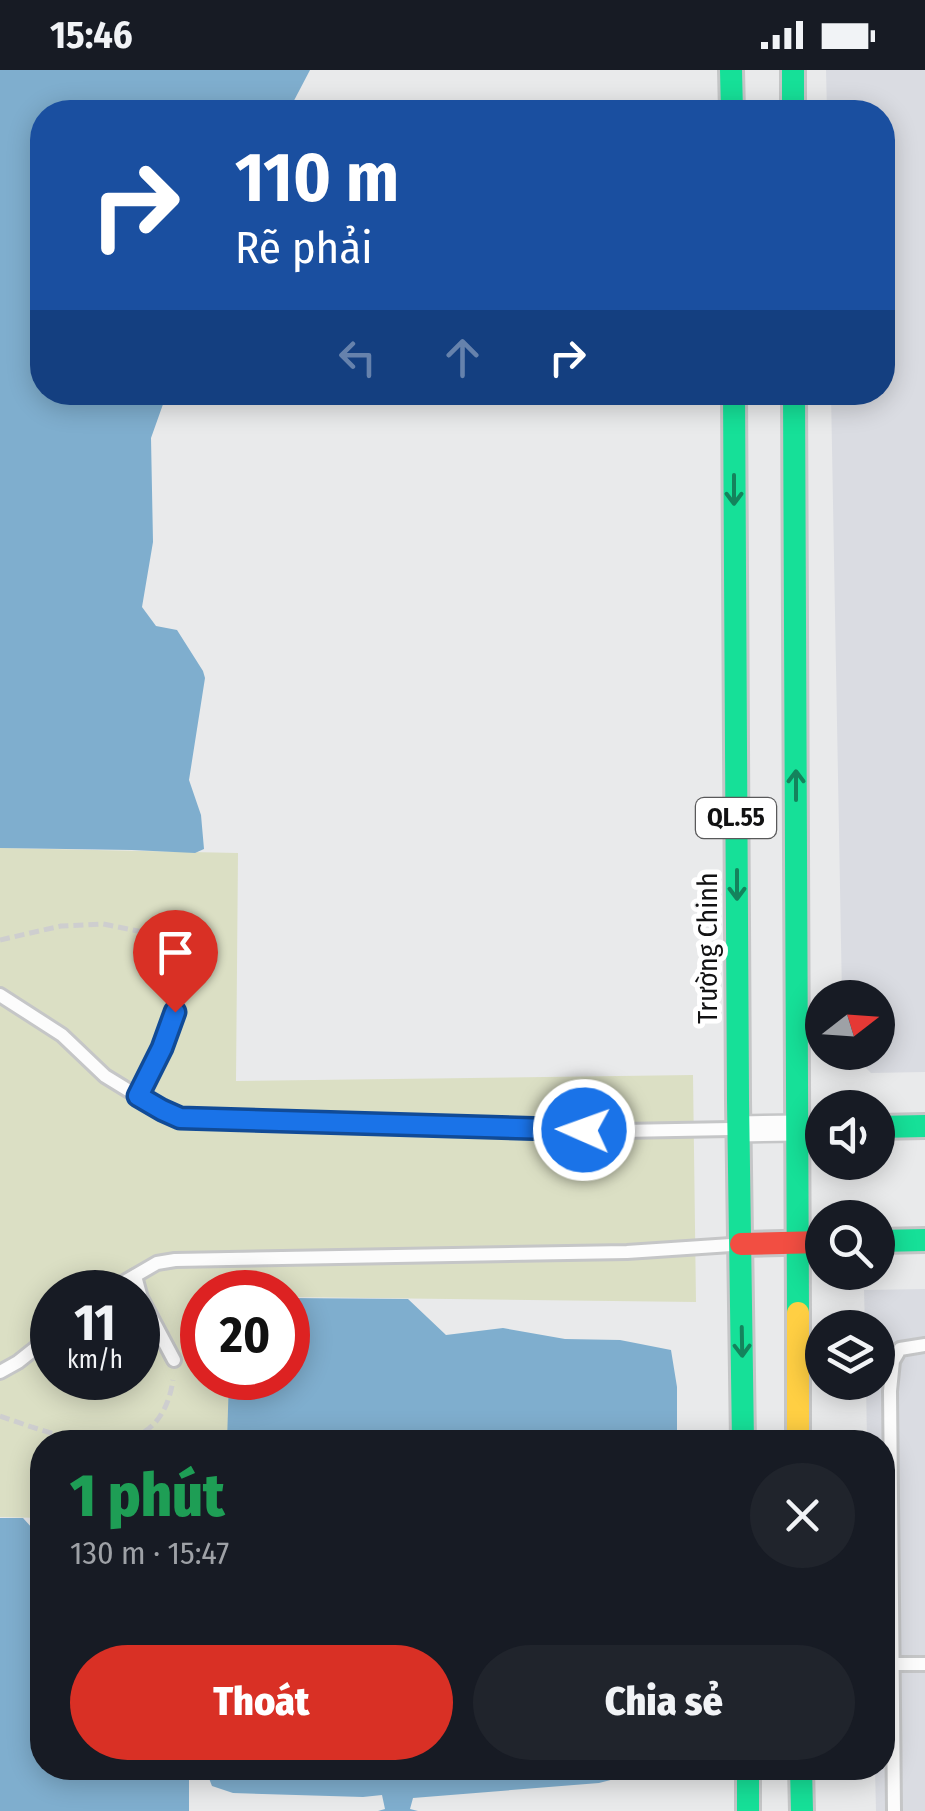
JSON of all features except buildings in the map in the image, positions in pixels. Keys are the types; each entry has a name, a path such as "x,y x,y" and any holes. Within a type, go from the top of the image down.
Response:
{"main road":[{"path":"732,70 732,100"},
{"path":"793,70 793,100"},
{"name":"Trường Chinh","path":"734,405 743,1430"},
{"name":"QL.55","path":"794,405 809,1090"},
{"path":"895,1127 925,1126"},
{"name":"QL.55","path":"798,1430 796,1243 805,1169"},
{"path":"895,1241 925,1240"},
{"path":"740,1244 805,1243"},
{"path":"748,1780 748,1811"},
{"path":"801,1780 802,1811"}],"street":[{"path":"739,1128 805,1128"}],"lane":[{"path":"0,995 62,1035 105,1076 180,1118 621,1131 739,1128"},
{"path":"138,1096 175,1012"},
{"path":"145,1270 175,1260 626,1252 740,1244"},
{"path":"160,1334 174,1360"},
{"path":"890,1430 892,1362 900,1349 925,1345"},
{"path":"0,1372 30,1352"},
{"path":"895,1664 925,1664"},
{"path":"894,1780 894,1811"}],"path":[{"path":"0,940 61,926 103,924 148,933 174,959 184,982 175,1012"},
{"path":"147,1430 166,1406 173,1384 174,1360"},
{"path":"0,1416 44,1430"}],"shaded area":[{"path":"826,70 925,70 925,1072 871,1073 868,1070 895,1070 895,980 842,980 831,405 895,405 895,100 827,100"},
{"path":"925,1289 925,1811 876,1811 875,1780 895,1780 895,1430 867,1430 866,1400 895,1400 895,1310 865,1310 864,1290"}],"green space":[{"path":"0,848 238,853 236,1081 693,1075 696,1302 310,1297 310,1270 180,1270 180,1400 230,1400 229,1430 30,1430 30,1518 0,1517"}],"water":[{"path":"0,70 310,70 294,100 30,100 30,405 163,405 151,438 153,542 142,607 156,626 177,630 205,678 189,780 201,815 204,849 195,853 0,848"},
{"path":"310,1298 408,1299 446,1335 503,1328 565,1339 620,1340 671,1350 677,1387 677,1430 227,1430 228,1400 310,1400"},
{"path":"0,1518 23,1518 30,1526 30,1780 189,1780 189,1811 0,1811"},
{"path":"210,1780 611,1780 413,1798 410,1809 418,1811 378,1811 385,1809 382,1795 233,1793 212,1786"}],"traffic: fast":[{"path":"731,70 732,100"},
{"path":"793,70 793,100"},
{"path":"734,405 743,1430"},
{"path":"794,405 798,1313"},
{"path":"895,1127 925,1126"},
{"path":"895,1241 925,1240"},
{"path":"748,1780 748,1811"},
{"path":"801,1780 802,1811"}],"traffic: slow":[{"path":"798,1313 798,1430"}],"traffic: jam":[{"path":"741,1244 805,1242"}],"route":[{"path":"175,1012 138,1096 180,1118 584,1130"}]}
